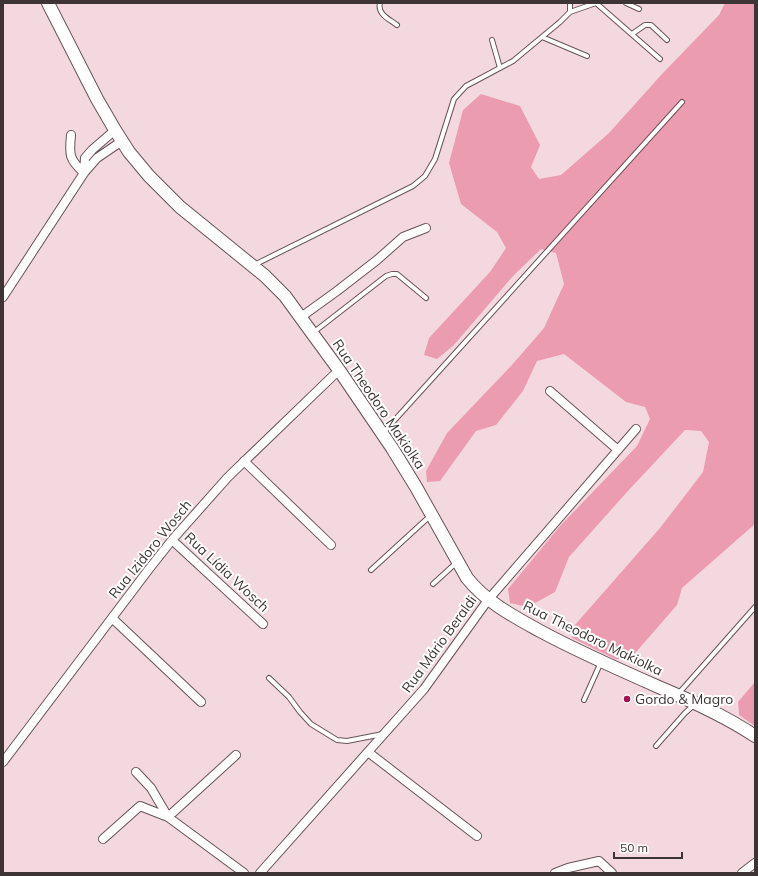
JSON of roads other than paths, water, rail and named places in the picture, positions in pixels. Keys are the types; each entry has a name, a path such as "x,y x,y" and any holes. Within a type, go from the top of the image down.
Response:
{"main road":[{"name":"Rua Theodoro Makiolka","path":"48,3 97,99 118,135 139,164 180,207 253,266 285,296 339,370 402,464 457,561 473,586 488,600 512,616 558,641 731,720 755,736"}],"street":[{"path":"71,135 70,154 72,160 84,173"},
{"path":"84,173 85,158 118,135"},
{"path":"3,297 84,173 118,135"},
{"path":"300,317 343,287 403,238 426,228"},
{"name":"Rua Izidoro Wosch","path":"3,762 172,540 244,461 339,370"},
{"path":"550,391 618,450"},
{"name":"Rua Mário Beraldi","path":"260,873 424,689 488,600 636,429"},
{"path":"244,461 331,545"},
{"name":"Rua Lídia Wosch","path":"172,540 263,624"},
{"path":"112,618 202,702"},
{"path":"368,752 477,836"},
{"path":"168,817 236,755"},
{"path":"136,772 151,788 168,817"},
{"path":"102,839 140,806 168,817 244,873"},
{"path":"555,873 568,868 599,861 612,873"},
{"path":"742,873 755,863"}],"lane":[{"path":"380,3 382,14 397,25"},
{"path":"570,3 570,12"},
{"path":"253,266 413,186 425,176 435,159 454,99 466,86 513,62 570,12 596,3 660,59"},
{"path":"626,3 639,9"},
{"path":"632,34 645,25 651,25 667,40"},
{"path":"542,37 587,56"},
{"path":"492,40 500,68"},
{"path":"382,434 682,102"},
{"path":"312,334 386,276 392,274 397,274 426,298"},
{"path":"371,570 431,514"},
{"path":"433,584 457,561"},
{"path":"677,695 755,607"},
{"path":"584,700 602,661"},
{"path":"269,678 289,697 311,724 337,740 347,741 383,734"},
{"path":"656,746 695,703"}],"place":[{"name":"Gordo & Magro","path":"627,699"}]}
